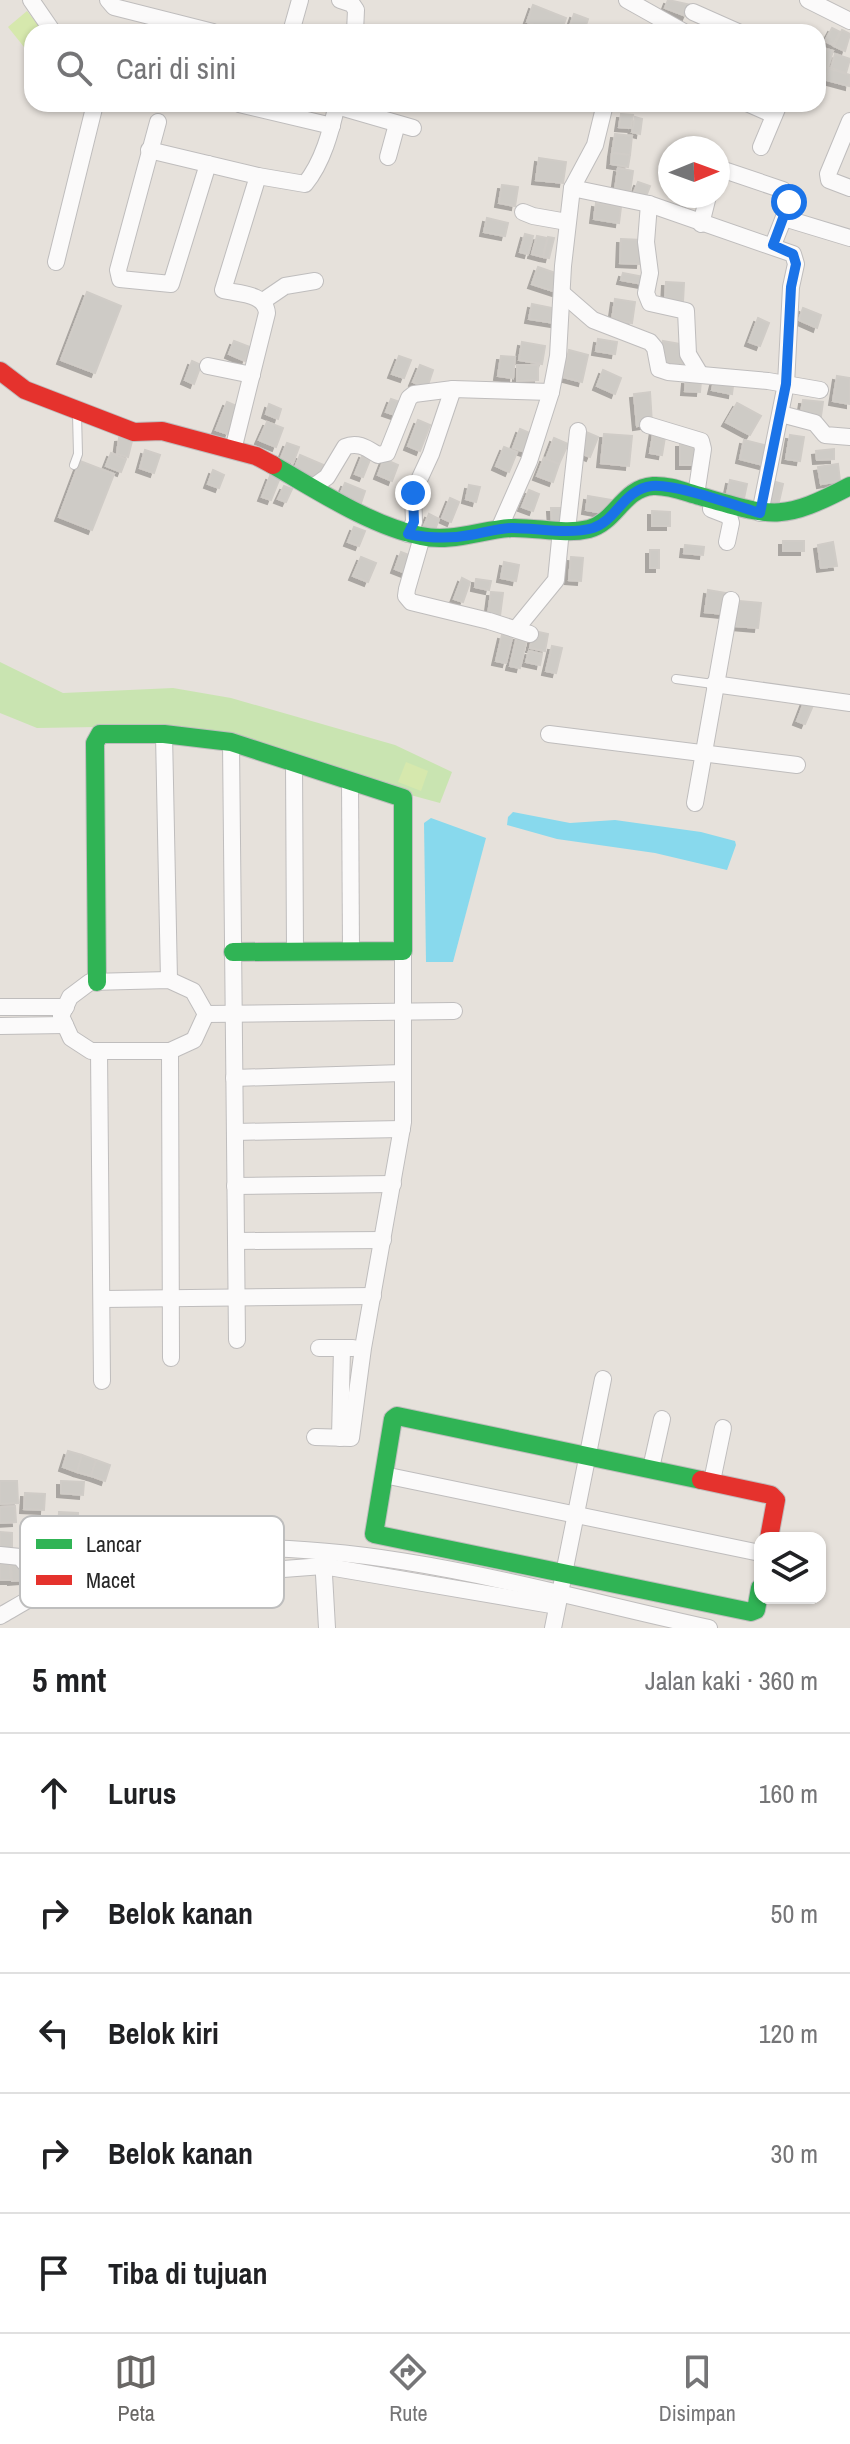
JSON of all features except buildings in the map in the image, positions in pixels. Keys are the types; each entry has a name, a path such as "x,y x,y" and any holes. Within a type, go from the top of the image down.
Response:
{"street":[{"path":"31,0 48,24"},
{"path":"293,24 300,0"},
{"path":"340,0 352,4 356,10 355,24"},
{"path":"808,0 850,21"},
{"path":"630,1 671,24"},
{"path":"115,4 179,24"},
{"path":"696,6 725,24"},
{"path":"56,262 93,112"},
{"path":"273,112 332,126"},
{"path":"149,150 305,184 316,170 335,112"},
{"path":"360,112 405,126 388,157"},
{"path":"499,529 529,461 551,392 558,356 572,188 595,145 603,112"},
{"path":"761,147 775,112"},
{"path":"850,121 828,174 829,180 850,188"},
{"path":"158,122 118,276 124,280 171,284 208,164"},
{"path":"730,172 783,190 788,195 784,218 773,245"},
{"path":"258,176 223,290 263,301"},
{"path":"572,188 649,204 793,254 796,264 791,287 786,384 760,513"},
{"path":"649,204 646,242 650,273 646,293 650,303 686,311 688,354 700,374"},
{"path":"701,224 705,208"},
{"path":"523,212 567,222"},
{"path":"784,218 850,238"},
{"path":"263,301 279,288 315,281"},
{"path":"563,294 593,320 650,342 655,348 659,369 820,390"},
{"path":"233,450 267,313 263,301"},
{"path":"208,366 252,375"},
{"path":"0,371 25,390 134,432 162,431 271,462 363,515 415,535 467,536 499,529 579,531 605,522 631,493 651,486 702,496 760,513 794,512 850,486"},
{"path":"313,487 327,477 349,445 362,446 378,455 387,453 409,398 414,394 453,389 551,392"},
{"path":"453,389 431,454 413,493 415,535 406,596 411,602 523,631 556,580 578,431"},
{"path":"781,414 815,423 825,435 850,437"},
{"path":"648,425 701,441 702,496 709,508 729,516 731,523 727,542"},
{"path":"695,803 731,600"},
{"path":"714,684 850,703"},
{"path":"97,982 95,743 100,734 164,734 231,742 403,798 402,1129 363,1348 351,1438 315,1437"},
{"path":"164,734 169,980"},
{"path":"549,734 797,765"},
{"path":"231,742 237,1340"},
{"path":"294,763 295,951"},
{"path":"350,781 351,951"},
{"path":"233,952 403,951"},
{"path":"169,980 193,991 206,1014 194,1040 170,1051 91,1051 71,1038 61,1016 70,997 90,982 169,980"},
{"path":"0,1007 66,1007"},
{"path":"206,1014 454,1011"},
{"path":"0,1026 65,1025"},
{"path":"99,1051 102,1381"},
{"path":"170,1051 171,1358"},
{"path":"234,1078 403,1073"},
{"path":"235,1132 402,1129"},
{"path":"235,1186 393,1184"},
{"path":"236,1241 383,1240"},
{"path":"103,1299 373,1296"},
{"path":"319,1348 363,1348"},
{"path":"340,1438 342,1348"},
{"path":"553,1628 603,1379"},
{"path":"757,1604 756,1610 751,1612 374,1534 393,1419 397,1416 588,1455 775,1497 770,1532"},
{"path":"651,1468 662,1419"},
{"path":"712,1481 723,1428"},
{"path":"384,1475 754,1552"},
{"path":"284,1554 436,1567 558,1600 709,1628"},
{"path":"0,1555 20,1557"},
{"path":"284,1564 323,1559"},
{"path":"323,1559 327,1628"},
{"path":"0,1616 20,1605"}],"lane":[{"path":"74,465 78,454 77,409"},
{"path":"676,679 714,684"}],"green space":[{"path":"27,11 38,24 24,24 24,47 8,27"},
{"path":"0,662 63,693 173,688 231,698 395,745 452,772 440,803 157,726 37,728 0,713"},
{"path":"406,762 428,771 421,791 398,782"}],"water":[{"path":"513,812 570,823 615,820 701,832 735,841 736,845 727,870 655,853 557,839 507,825 508,817"},
{"path":"431,818 486,838 453,962 426,962 424,823"}],"traffic: fast":[{"path":"273,465 364,516 402,531 432,538 511,528 589,529 606,520 634,493 653,486 761,512 791,511 850,486"},
{"path":"97,982 95,743 100,734 164,734 231,742 403,798 403,951 233,952"},
{"path":"701,1480 397,1416 393,1419 374,1534 751,1612 756,1610 757,1604"}],"traffic: jam":[{"path":"0,371 25,390 134,432 162,431 256,456 273,465"},
{"path":"701,1480 771,1495 776,1500 770,1532"}],"route":[{"path":"413,493 415,516 408,534 422,537 467,536 510,528 579,531 593,528 605,522 631,493 651,486 670,488 760,513 786,384 791,287 796,264 793,254 773,245 789,202"}]}
